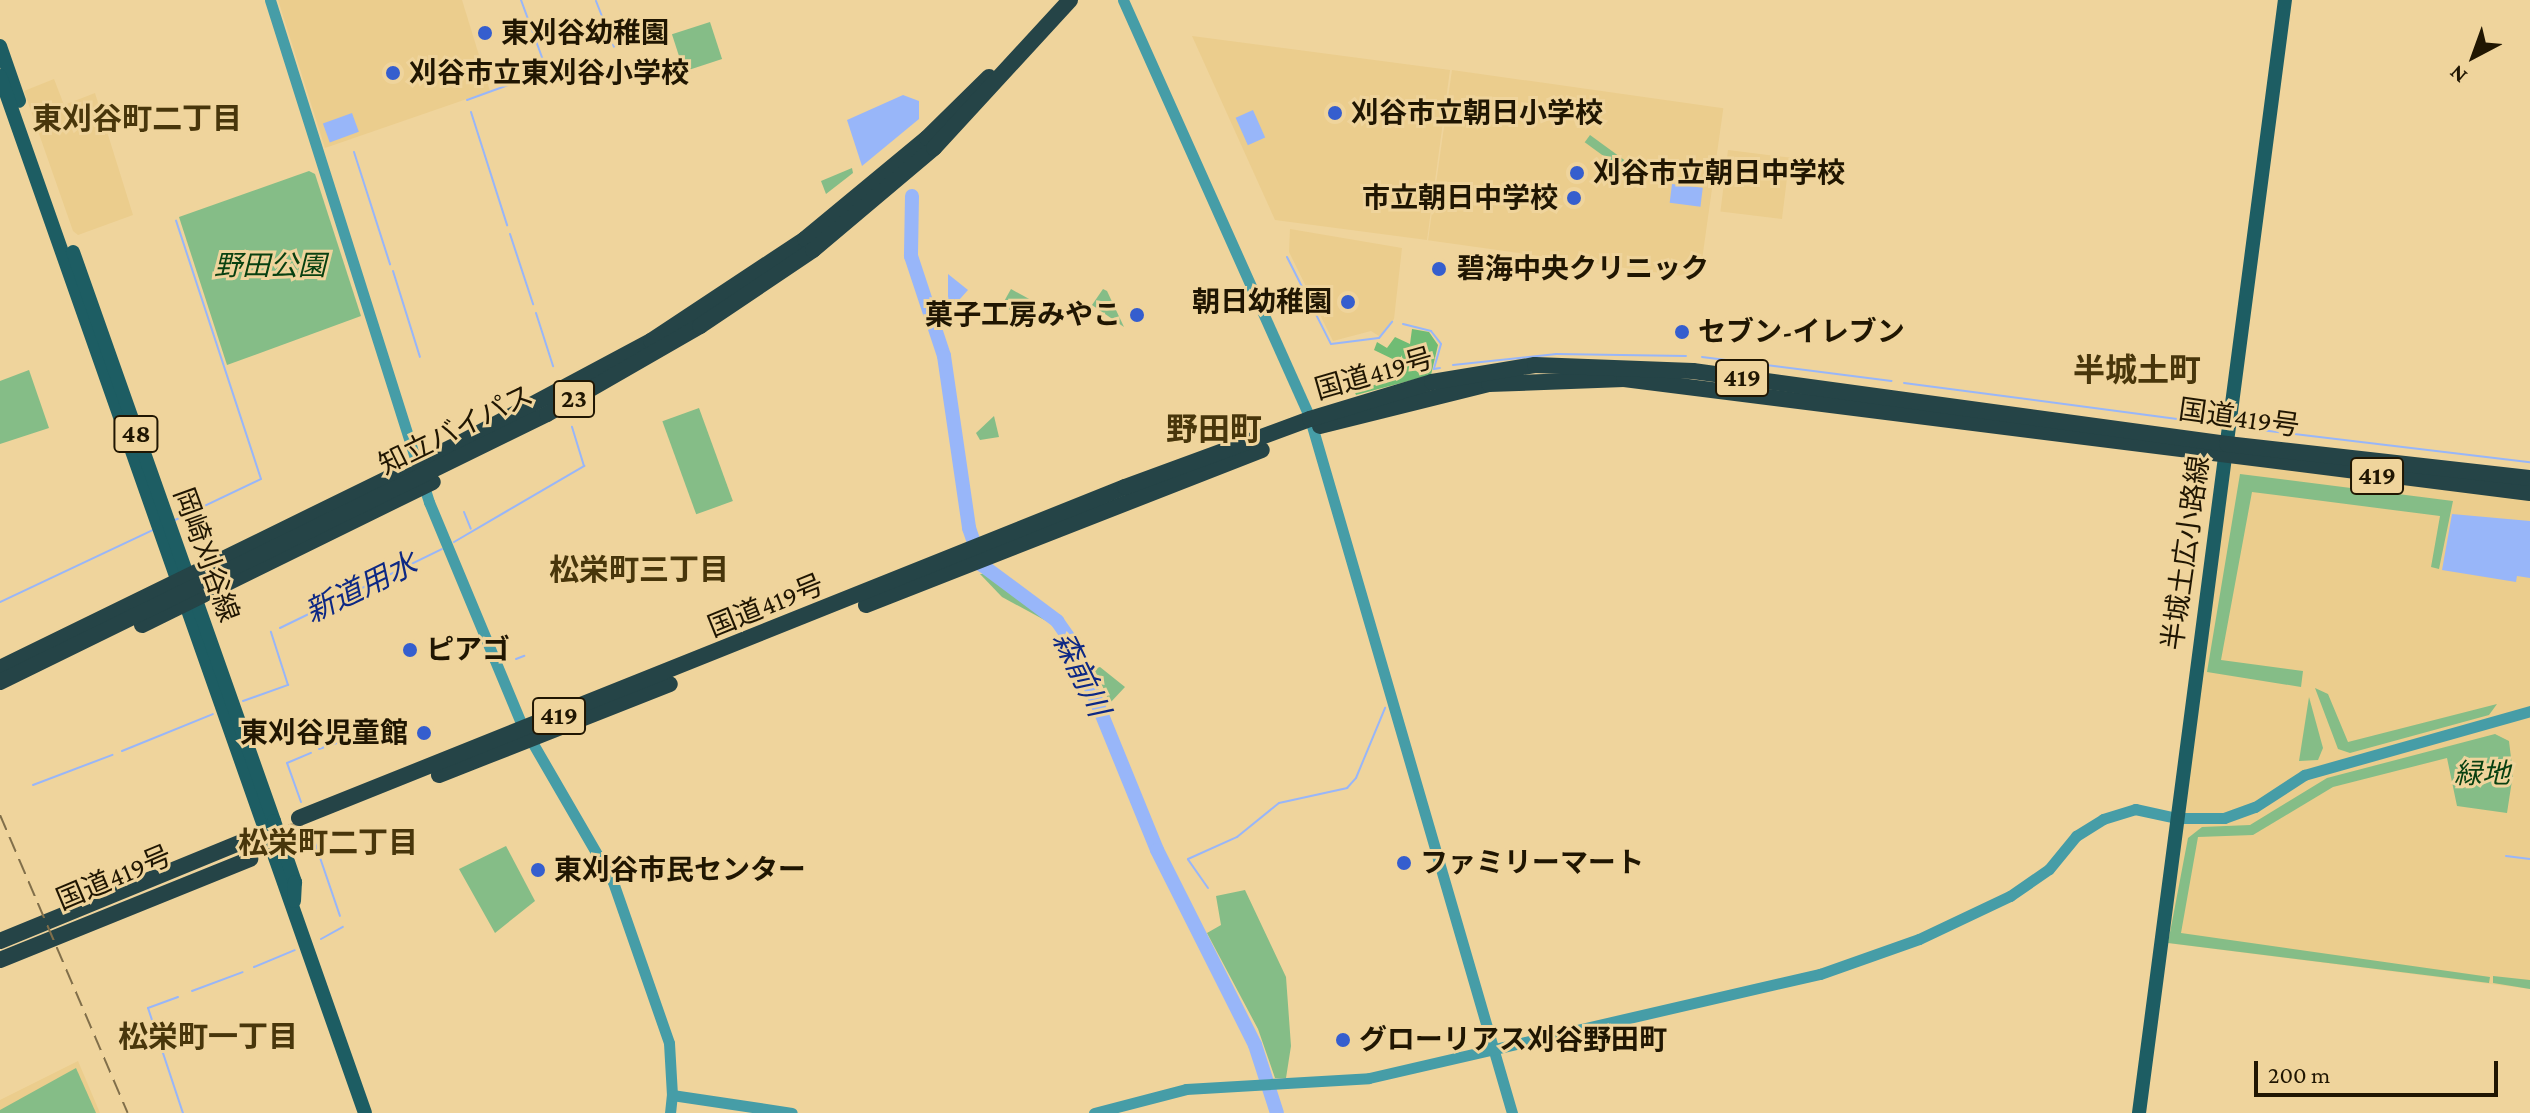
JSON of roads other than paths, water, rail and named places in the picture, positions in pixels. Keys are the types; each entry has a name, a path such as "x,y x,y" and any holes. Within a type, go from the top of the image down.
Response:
{"highway":[{"name":"知立バイパス","path":"0,668 544,408 721,297 805,239 927,138 1057,0"},
{"name":"知立バイパス","path":"0,682 700,326 813,250 934,148 1070,0"},
{"name":"国道419号","path":"527,735 979,551 1312,424 1489,384 1624,379 2227,438 2530,478"},
{"path":"0,657 517,406 544,408 530,431 400,499 0,694"},
{"name":"国道419号","path":"2227,438 2530,493"},
{"name":"国道419号","path":"301,822 953,572 979,551"},
{"name":"国道419号","path":"0,941 245,846"},
{"name":"国道419号","path":"0,952 245,846"},
{"path":"0,934 245,846"},
{"path":"0,960 245,846"}],"main road":[{"name":"半城土広小路線","path":"2139,1113 2285,0"},
{"name":"岡崎刈谷線","path":"0,46 190,603 295,882 294,902 365,1113"},
{"name":"岡崎刈谷線","path":"0,76 179,571"}],"street":[{"path":"270,0 429,502 527,735 613,882 669,1043 670,1113"},
{"path":"1123,0 1312,424 1496,1048 1512,1113"},
{"path":"1094,1113 1186,1089 1369,1078 1865,961 2010,896 2049,869 2076,836 2103,819 2135,809 2177,818 2224,818 2255,807 2316,770 2530,711"},
{"path":"672,1095 792,1113"}],"water":[{"path":"903,95 919,101 919,119 862,166 847,120"},
{"path":"1253,110 1265,137 1248,145 1236,118"},
{"path":"352,113 359,132 330,142 323,124"},
{"path":"1672,184 1703,188 1700,207 1670,203"},
{"path":"948,274 968,290 951,309 948,307"},
{"path":"2452,514 2530,521 2530,578 2517,576 2516,582 2442,570"}],"waterway":[{"name":"新道用水","path":"467,100 547,71 521,0"},
{"path":"596,1 614,47"},
{"name":"新道用水","path":"471,112 507,225"},
{"path":"354,152 390,264"},
{"name":"森前川","path":"912,196 911,256 944,356 969,528 982,565 1057,621 1073,644 1157,850 1255,1045 1277,1113"},
{"path":"175,520 261,479 176,221"},
{"name":"新道用水","path":"510,234 533,304"},
{"path":"1287,257 1331,344 1379,338 1392,322"},
{"path":"393,271 420,357"},
{"name":"新道用水","path":"536,313 553,366"},
{"path":"1403,324 1431,331 1441,344 1434,369 1440,368"},
{"path":"1453,365 1556,354 1686,356"},
{"path":"1702,357 1891,381"},
{"path":"1904,383 2224,425"},
{"name":"新道用水","path":"454,542 584,466 572,427"},
{"path":"2235,427 2530,462"},
{"path":"464,512 471,529"},
{"path":"0,602 155,529"},
{"name":"新道用水","path":"280,628 442,549"},
{"name":"新道用水","path":"243,701 288,685 271,632"},
{"path":"516,659 524,656"},
{"path":"1208,888 1188,859 1237,837 1279,803 1347,788 1356,778 1385,708"},
{"name":"新道用水","path":"122,751 213,714"},
{"path":"319,749 405,720"},
{"path":"301,802 287,763 311,753"},
{"name":"新道用水","path":"33,785 112,755"},
{"path":"315,843 340,916"},
{"path":"2506,856 2530,859"},
{"path":"321,939 343,927"},
{"path":"254,967 295,950"},
{"path":"192,991 243,972"},
{"path":"178,997 148,1008 183,1113"}],"tunnel":[{"path":"247,850 303,827"}],"railway":[{"path":"0,815 128,1113"}],"place":[{"name":"東刈谷幼稚園","path":"485,33"},
{"name":"刈谷市立東刈谷小学校","path":"393,73"},
{"name":"刈谷市立朝日小学校","path":"1335,113"},
{"name":"刈谷市立朝日中学校","path":"1577,173"},
{"name":"市立朝日中学校","path":"1574,198"},
{"name":"碧海中央クリニック","path":"1439,269"},
{"name":"朝日幼稚園","path":"1348,302"},
{"name":"菓子工房みやこ","path":"1137,315"},
{"name":"セブン-イレブン","path":"1682,332"},
{"name":"ピアゴ","path":"410,650"},
{"name":"東刈谷児童館","path":"424,733"},
{"name":"ファミリーマート","path":"1404,863"},
{"name":"東刈谷市民センター","path":"538,870"},
{"name":"グローリアス刈谷野田町","path":"1343,1040"}],"district":[{"name":"東刈谷町二丁目","path":"137,119"},
{"name":"半城土町","path":"2137,370"},
{"name":"野田町","path":"1214,429"},
{"name":"松栄町三丁目","path":"639,570"},
{"name":"松栄町二丁目","path":"328,843"},
{"name":"松栄町一丁目","path":"208,1037"}],"park label":[{"name":"野田公園","path":"270,266"},
{"name":"緑地","path":"2482,774"}]}
